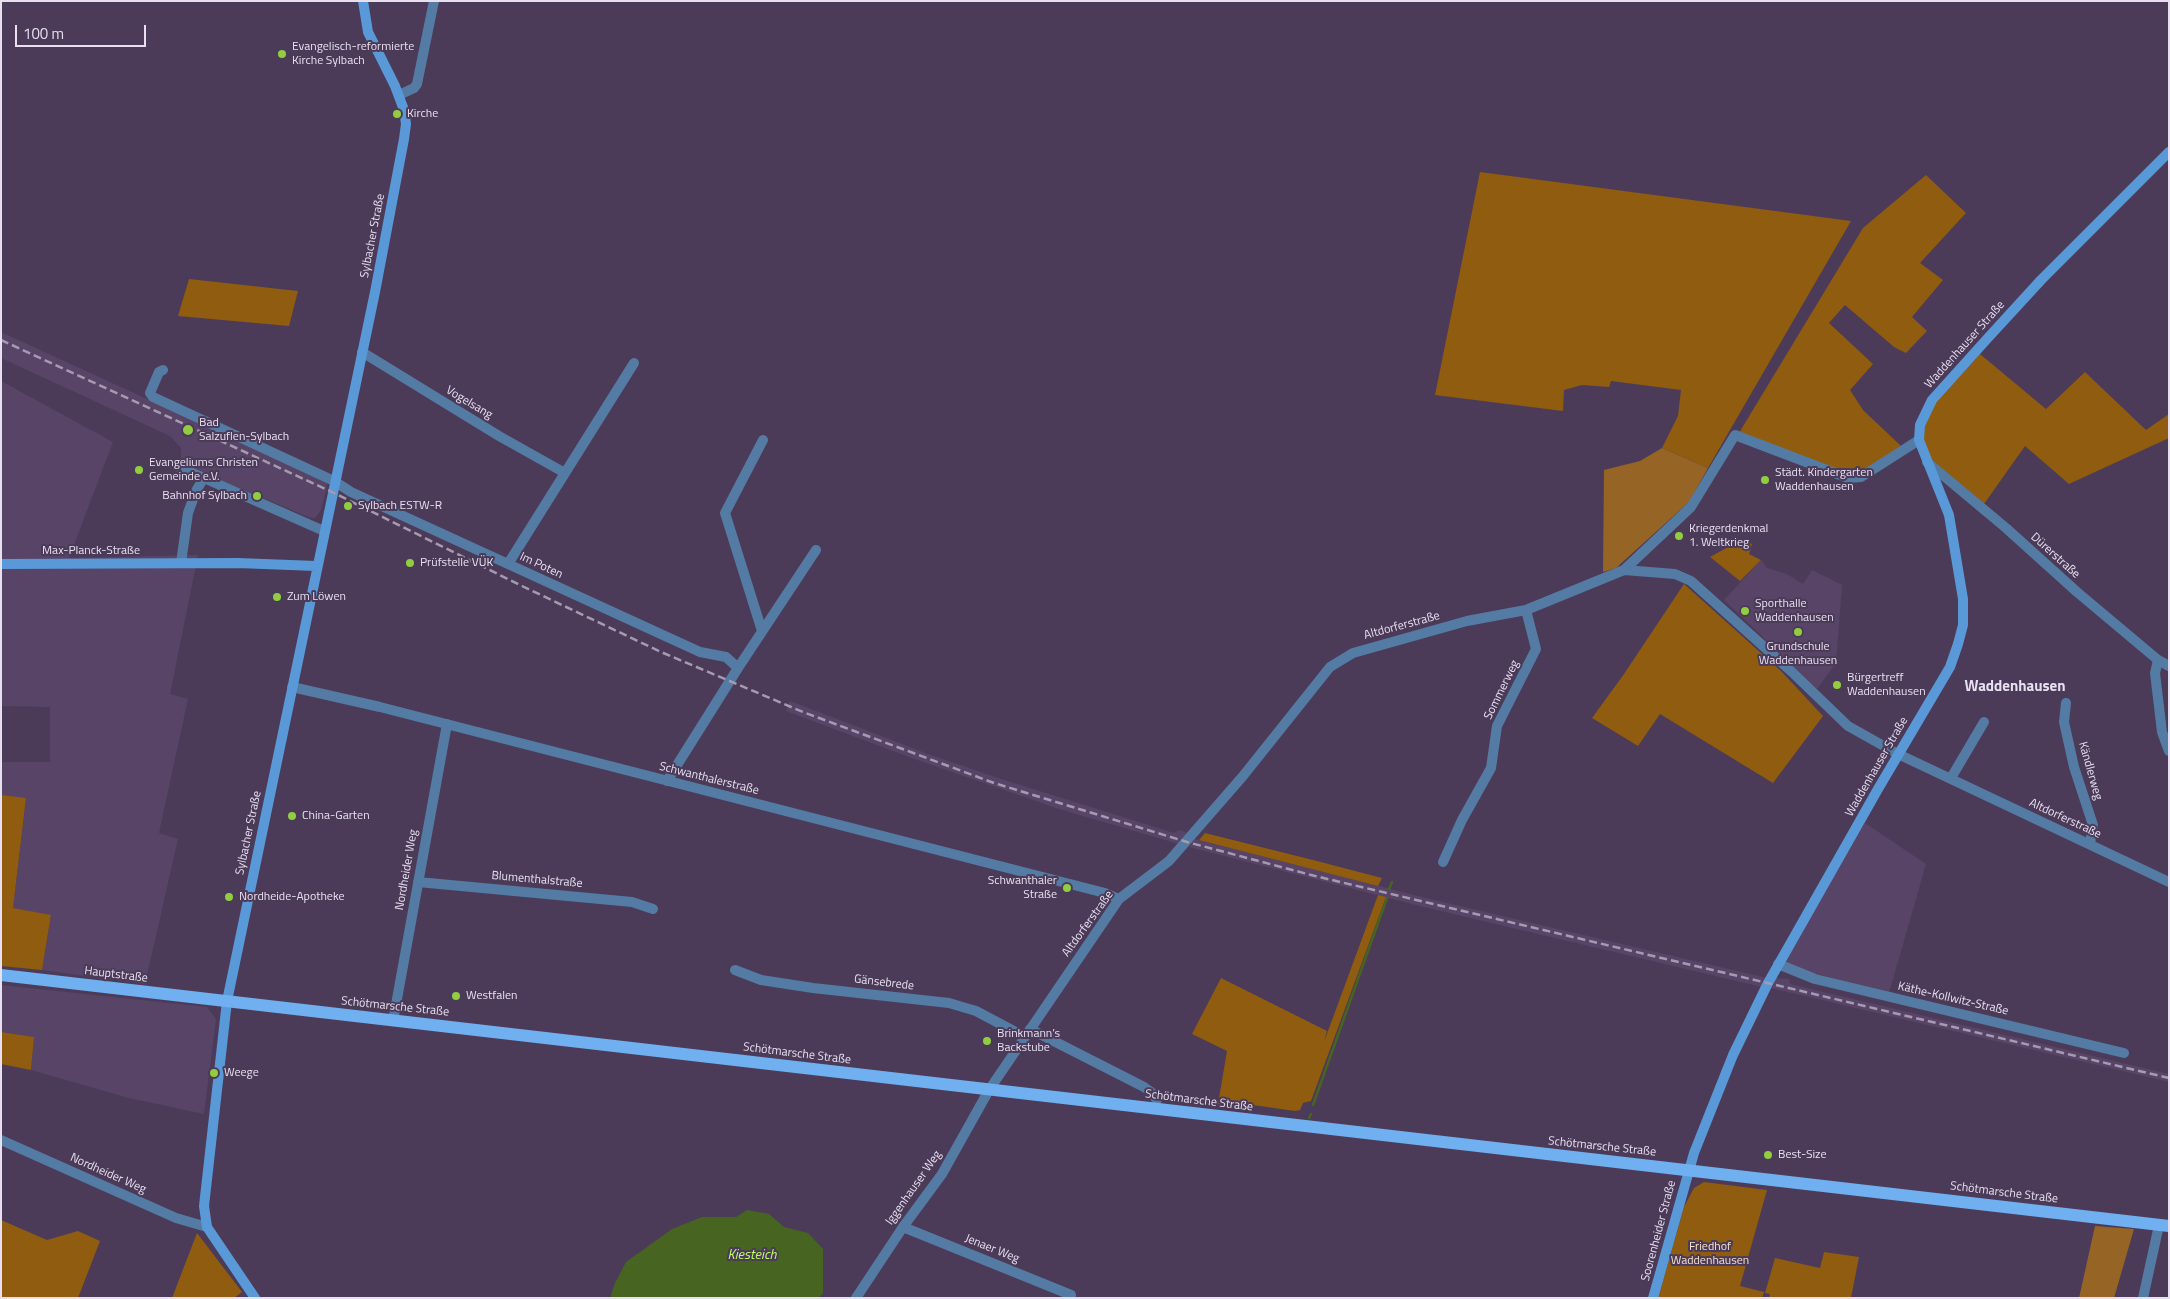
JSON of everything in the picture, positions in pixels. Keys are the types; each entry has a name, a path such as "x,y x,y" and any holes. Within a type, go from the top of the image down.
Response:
{"main road":[{"name":"Sylbacher Straße","path":"255,1298 207,1227 204,1206 227,1001 362,352 406,124 399,95 368,32 363,1"},
{"name":"Waddenhauser Straße","path":"1688,1171 1733,1055 1778,964 1950,667 1958,644 1962,625 1963,599 1949,515 1919,440 1920,425 1932,400 2041,280 2169,152"},
{"name":"Max-Planck-Straße","path":"1,564 181,563 298,564 316,566"},
{"name":"Hauptstraße","path":"1,975 227,1001"},
{"name":"Schötmarsche Straße","path":"227,1001 2164,1225"},
{"name":"Soorenheider Straße","path":"1653,1298 1688,1171"}],"street":[{"path":"399,95 414,88 417,84 434,1"},
{"name":"Vogelsang","path":"362,352 499,436 565,473"},
{"path":"508,564 634,363"},
{"path":"162,370 150,393 153,397 334,481"},
{"path":"1624,570 1690,507 1734,435 1848,478 1861,477 1919,440"},
{"path":"762,440 725,513 762,631"},
{"name":"Dürerstraße","path":"1927,461 2158,660 2169,666"},
{"path":"179,467 324,531"},
{"path":"181,563 188,513 196,491 203,479"},
{"name":"Im Poten","path":"334,481 351,492 700,652 726,658 738,668"},
{"path":"667,781 738,668 816,550"},
{"name":"Altdorferstraße","path":"989,1090 1119,899 1169,861 1187,842 1330,667 1340,659 1353,653 1467,621 1526,610 1624,570 1675,574 1691,581 1792,672 1848,726 1898,754 2169,882"},
{"name":"Sommerweg","path":"1443,862 1462,820 1491,768 1497,726 1536,649 1526,610"},
{"path":"2158,660 2155,673 2162,732 2169,751"},
{"name":"Schwanthalerstraße","path":"292,687 447,724 1105,893 1119,899"},
{"name":"Kändlerweg","path":"2066,703 2064,722 2074,767 2093,825 2090,844"},
{"path":"1951,778 1984,722"},
{"name":"Nordheider Weg","path":"393,1021 447,724"},
{"name":"Blumenthalstraße","path":"418,882 632,902 653,909"},
{"name":"Käthe-Kollwitz-Straße","path":"1778,964 1815,979 2124,1053"},
{"name":"Gänsebrede","path":"735,970 761,980 813,988 948,1003 976,1011 1144,1087 1157,1100"},
{"name":"Iggenhauser Weg","path":"856,1298 903,1227 942,1174 989,1090"},
{"name":"Nordheider Weg","path":"1,1140 176,1218 207,1227"},
{"path":"2143,1298 2164,1225"},
{"name":"Jenaer Weg","path":"903,1227 1071,1295"}],"shaded area":[{"path":"1,332 328,482 321,510 315,518 311,518 181,464 181,448 170,436 1,358"},
{"path":"1,381 113,442 69,558 198,555 170,694 188,699 159,833 178,839 145,984 42,970 51,916 13,908 26,799 1,795 1,762 50,762 50,707 2,706"},
{"path":"1662,448 1708,468 1689,502 1616,568 1603,572 1604,470 1640,461"},
{"name":"Grundschule Waddenhausen","path":"1761,560 1767,568 1787,574 1803,584 1812,570 1842,585 1836,663 1817,689 1724,600"},
{"path":"790,701 928,754 998,778 1174,833 1179,830 1188,833 1179,844 1059,809 909,757 786,711"},
{"path":"1865,823 1926,864 1889,993 1782,965"},
{"path":"1195,839 1430,899 1767,978 1762,987 1424,907 1189,847"},
{"path":"1776,978 1789,979 1790,984 2169,1074 2169,1082 1771,988"},
{"path":"1,985 207,1007 216,1019 204,1114 129,1098 31,1070 34,1037 1,1032"},
{"path":"2095,1226 2134,1229 2114,1298 2079,1298"}],"green space":[{"path":"1480,172 1851,221 1708,468 1662,448 1678,416 1681,390 1611,381 1609,387 1582,385 1564,390 1563,411 1435,395"},
{"path":"1926,175 1966,213 1920,263 1943,280 1912,317 1927,331 1906,353 1894,347 1845,305 1829,323 1873,364 1850,390 1863,410 1901,446 1859,473 1848,474 1739,433 1863,228"},
{"path":"189,279 298,291 289,326 178,316"},
{"path":"1980,354 2046,409 2085,372 2146,430 2169,414 2169,438 2069,484 2025,446 1984,504 1933,461 1922,440 1923,427 1935,403"},
{"path":"1741,540 1752,544 1749,554 1761,560 1740,581 1710,557"},
{"path":"1684,584 1781,671 1823,716 1773,783 1660,714 1638,746 1592,718"},
{"path":"1,795 26,798 13,908 51,915 42,970 1,966"},
{"path":"1205,833 1382,878 1378,886 1199,840"},
{"path":"1378,895 1386,897 1311,1101 1303,1103 1300,1110 1295,1111 1239,1103 1218,1104 1227,1051 1192,1034 1221,978 1327,1031 1324,1042"},
{"path":"1,1032 34,1037 31,1070 1,1064"},
{"name":"Friedhof Waddenhausen","path":"1704,1182 1767,1190 1740,1286 1764,1292 1762,1298 1658,1298 1684,1207 1694,1188"},
{"path":"1,1220 47,1240 78,1231 100,1241 78,1298 1,1298"},
{"path":"197,1233 242,1292 234,1298 172,1298"},
{"path":"1824,1252 1859,1257 1851,1298 1769,1298 1770,1294 1765,1293 1775,1258 1820,1268"}],"water":[{"name":"Kiesteich","path":"747,1210 769,1214 784,1227 808,1233 823,1249 823,1293 819,1298 610,1298 615,1283 626,1262 672,1229 702,1217 736,1217"}],"waterway":[{"path":"1389,889 1392,882"},
{"path":"1313,1105 1387,898"},
{"path":"1309,1118 1311,1114"}],"railway":[{"path":"1,340 332,492 661,652 803,712 994,783 1187,842 1315,876 2169,1078"}],"place":[{"name":"Evangelisch-reformierte Kirche Sylbach","path":"282,54"},
{"name":"Kirche","path":"397,114"},
{"name":"Bad Salzuflen-Sylbach","path":"188,430"},
{"name":"Evangeliums Christen Gemeinde e.V.","path":"139,470"},
{"name":"Städt. Kindergarten Waddenhausen","path":"1765,480"},
{"name":"Bahnhof Sylbach","path":"257,496"},
{"name":"Sylbach ESTW-R","path":"348,506"},
{"name":"Kriegerdenkmal 1. Weltkrieg","path":"1679,536"},
{"name":"Prüfstelle VÜK","path":"410,563"},
{"name":"Zum Löwen","path":"277,597"},
{"name":"Sporthalle Waddenhausen","path":"1745,611"},
{"name":"Grundschule Waddenhausen","path":"1798,632"},
{"name":"Bürgertreff Waddenhausen","path":"1837,685"},
{"name":"China-Garten","path":"292,816"},
{"name":"Schwanthaler Straße","path":"1067,888"},
{"name":"Nordheide-Apotheke","path":"229,897"},
{"name":"Westfalen","path":"456,996"},
{"name":"Brinkmann’s Backstube","path":"987,1041"},
{"name":"Weege","path":"214,1073"},
{"name":"Best-Size","path":"1768,1155"}],"district":[{"name":"Waddenhausen","path":"2015,687"}]}
